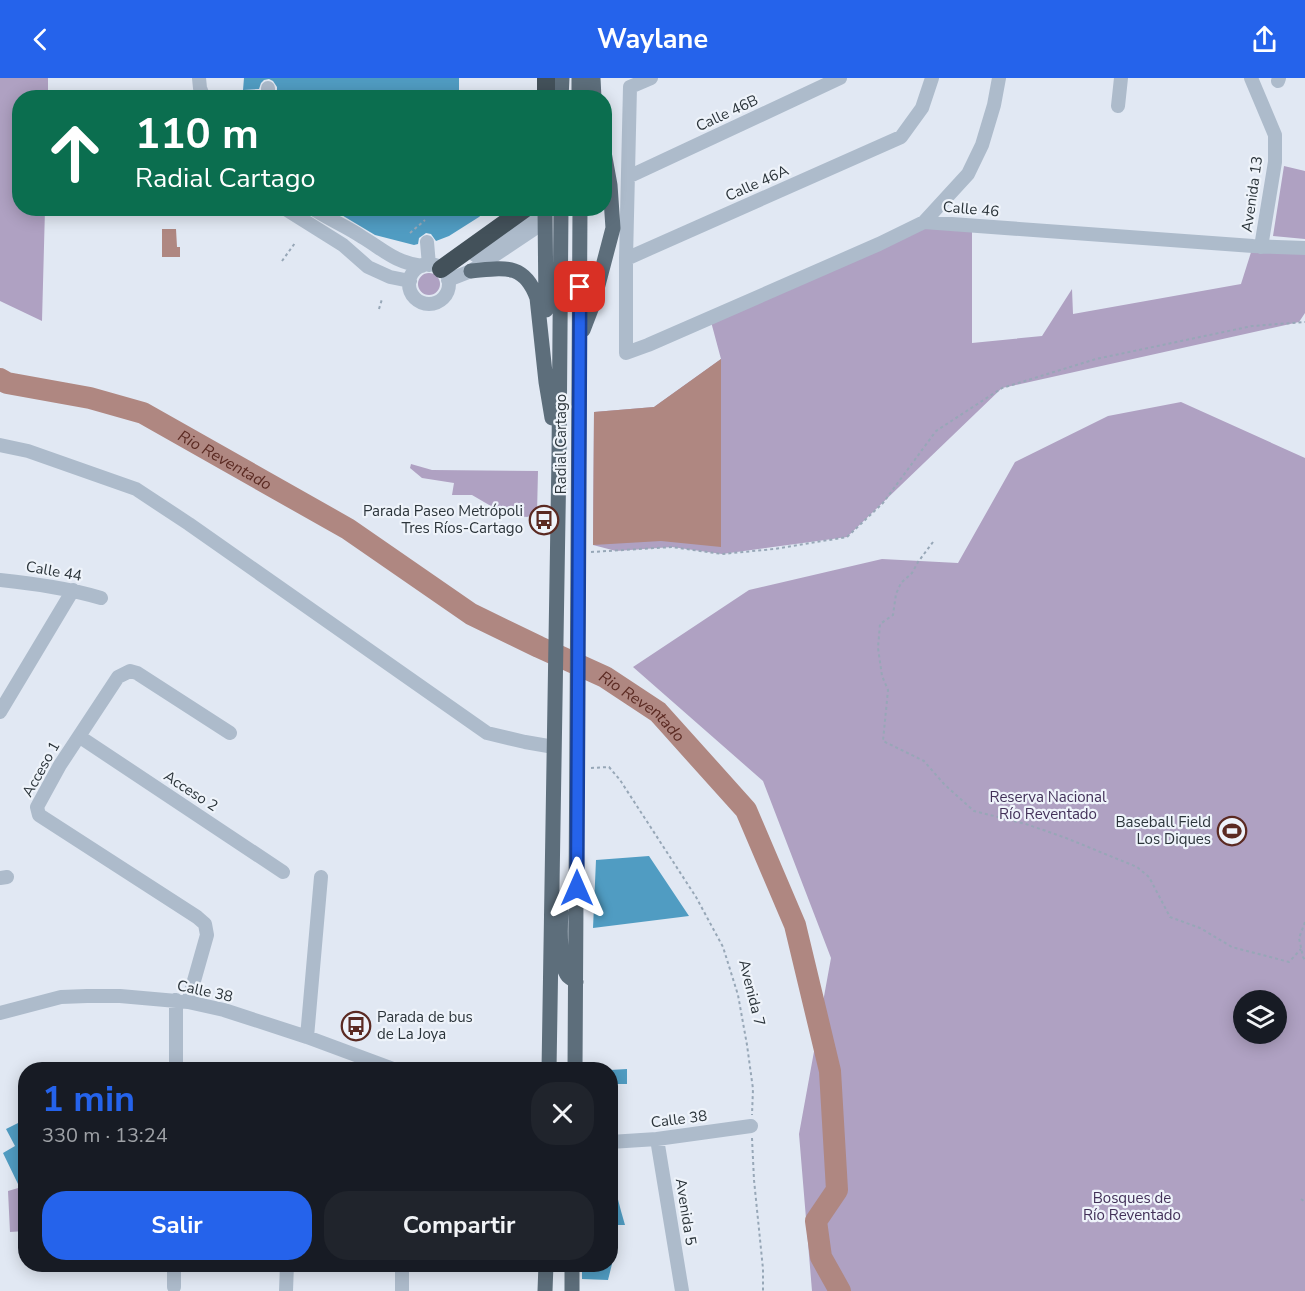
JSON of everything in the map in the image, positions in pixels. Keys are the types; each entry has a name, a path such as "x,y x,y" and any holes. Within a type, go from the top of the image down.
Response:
{"highway":[{"path":"437,271 534,216"}],"main road":[{"path":"539,216 546,382"},
{"name":"Radial Cartago","path":"549,1062 561,216"},
{"name":"Radial Cartago","path":"575,1062 580,216"},
{"path":"579,338 593,304 613,228 612,216"},
{"path":"471,271 514,269 533,287 537,298 546,382 559,456"},
{"path":"551,892 557,894 561,903 561,950 564,968 568,976 576,982"},
{"path":"545,1291 546,1272"},
{"path":"572,1272 572,1291"}],"street":[{"path":"626,259 630,87 651,78"},
{"name":"Calle 46B","path":"628,177 840,78"},
{"name":"Calle 46A","path":"626,259 901,137 922,108 932,78"},
{"path":"924,222 968,174 982,145 999,78"},
{"path":"1118,106 1121,78"},
{"name":"Avenida 13","path":"1251,78 1275,135 1275,162 1261,247"},
{"path":"297,216 343,245 368,267 390,278 410,282"},
{"path":"326,216 362,236 387,255 409,264 437,271"},
{"path":"427,242 437,271 449,286 444,298 433,304 421,303 410,288 412,275 416,270 437,271 471,271 535,216"},
{"name":"Calle 46","path":"626,259 626,353 868,249 924,222 1261,247 1305,248"},
{"path":"0,445 28,452 136,489 487,733 554,747"},
{"name":"Calle 44","path":"0,580 47,585 101,598"},
{"path":"0,712 73,590"},
{"name":"Acceso 1","path":"182,1001 207,935 205,924 198,916 39,815 36,807 60,765 118,677 130,671 137,673 230,733"},
{"name":"Acceso 2","path":"80,737 284,872"},
{"path":"307,1037 321,876"},
{"name":"Calle 38","path":"0,1012 61,997 87,996 182,1001 224,1010 374,1062"},
{"path":"177,1062 182,1001"},
{"name":"Calle 38","path":"618,1141 657,1139 751,1126"},
{"name":"Avenida 5","path":"657,1139 682,1291"},
{"path":"174,1272 174,1287"},
{"path":"286,1291 287,1272"},
{"path":"402,1272 402,1291"}],"path":[{"path":"410,233 425,220"},
{"path":"282,261 295,243"},
{"path":"379,309 382,299"},
{"path":"578,560 672,547 722,554 774,549 847,537 883,503 936,431 1002,388 1096,358 1252,326 1305,322"},
{"path":"933,542 912,573 901,583 896,594 893,615 880,624 878,648 882,676 888,690 883,741 924,761 944,784 974,810 1026,824 1137,867 1149,877 1170,917 1200,928 1232,946 1289,962 1301,949"},
{"name":"Avenida 7","path":"577,768 609,767 620,780 696,897 723,948 738,995 753,1089 751,1126 763,1291"},
{"path":"1305,922 1299,938 1305,960"},
{"path":"1301,1199 1305,1202"}],"green space":[{"path":"0,78 48,78 48,90 12,90 12,216 45,216 42,321 0,301"},
{"path":"1284,166 1305,171 1305,239 1273,236"},
{"path":"924,222 972,226 972,343 1042,336 1072,289 1073,314 1241,284 1253,246 1305,248 1305,313 1299,322 1002,388 847,537 722,554 672,547 616,551 593,545 594,412 654,407 721,359 710,318"},
{"path":"429,273 437,276 440,284 437,292 429,295 421,292 418,284 421,276"},
{"name":"Reserva Nacional Río Reventado","path":"1181,402 1305,458 1305,1291 812,1291 799,1134 831,958 763,781 633,667 749,590 882,559 958,563 1015,462 1108,416"},
{"path":"411,464 432,470 538,471 537,514 527,517 518,516 496,509 472,495 452,495 454,483 422,478 410,468"},
{"path":"18,1188 18,1231 10,1232 8,1191"}],"shaded area":[{"path":"162,229 176,229 180,257 162,257"},
{"path":"721,359 721,547 661,541 593,545 594,412 654,407"}],"building":[{"path":"244,78 459,78 459,90 277,90 273,81 269,79 261,83 259,89 243,90"},
{"path":"343,216 480,216 449,236 436,241 431,234 426,233 419,238 418,244 414,245 375,235"},
{"path":"649,856 689,916 593,928 596,860"},
{"path":"627,1069 627,1084 618,1084 618,1070"},
{"path":"18,1123 18,1184 3,1153 15,1146 6,1129"},
{"path":"618,1199 625,1225 618,1225"},
{"path":"582,1272 610,1272 608,1280 582,1279"}],"waterway":[{"name":"Rio Reventado","path":"0,379 7,383 90,398 143,413 348,529 471,614 605,677 658,712 746,810 795,925 830,1071 837,1190 816,1221 821,1257 840,1291"}],"place":[{"name":"Parada Paseo Metrópoli Tres Ríos-Cartago","path":"544,520"},
{"name":"Baseball Field Los Diques","path":"1232,831"},
{"name":"Parada de bus de La Joya","path":"356,1026"}],"route":[{"path":"577,888 580,287"}],"park label":[{"name":"Bosques de Río Reventado","path":"1132,1206"}]}
